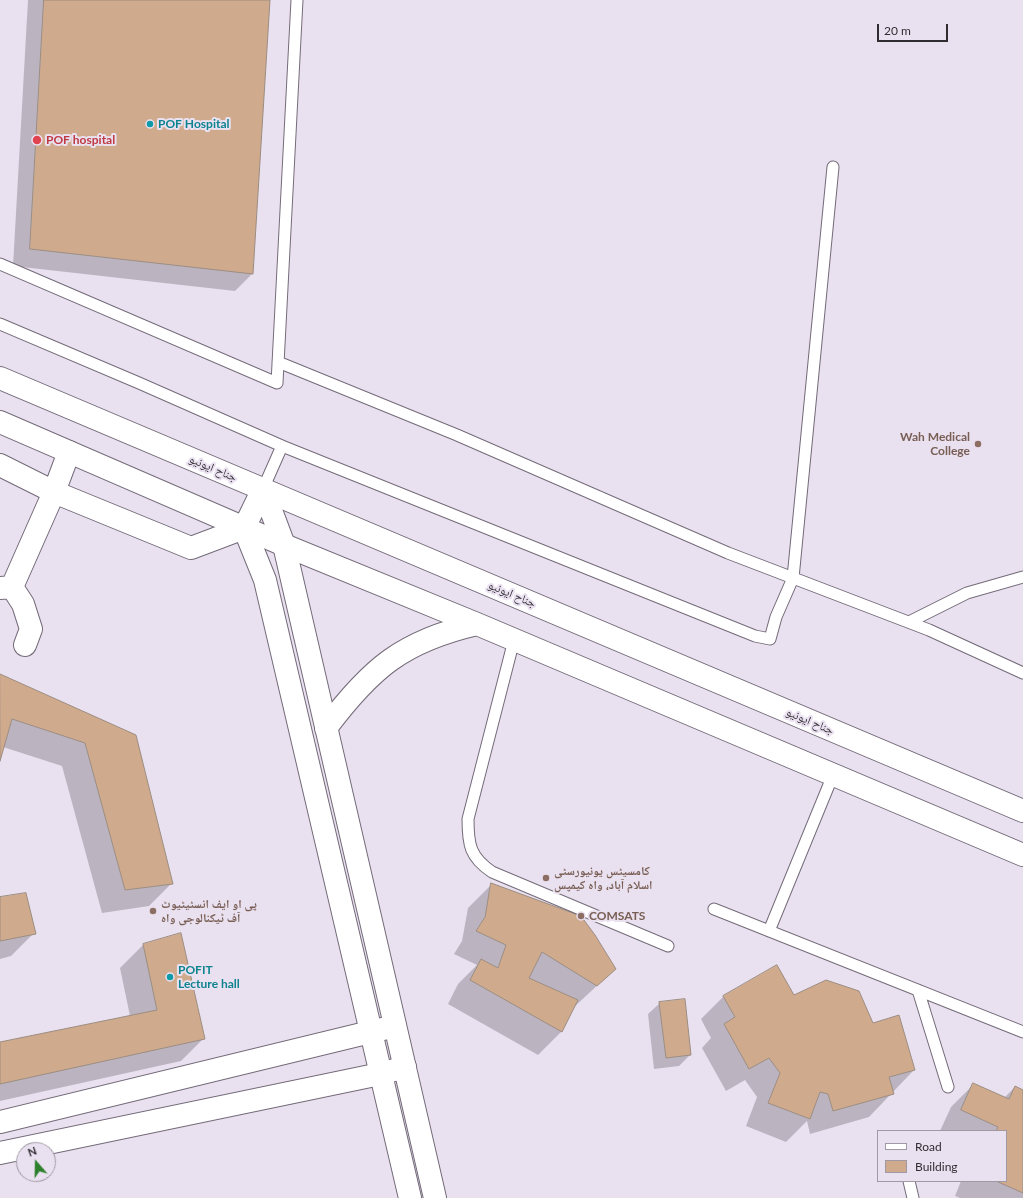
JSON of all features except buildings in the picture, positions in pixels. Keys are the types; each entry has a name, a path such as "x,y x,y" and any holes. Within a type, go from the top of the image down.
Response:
{"street":[{"name":"جناح ایونیو","path":"0,378 1023,811"},
{"path":"0,422 284,545 477,624 1023,855"},
{"path":"25,645 31,629 23,604 6,587 54,492 69,452"},
{"path":"0,465 54,492 191,548 244,528 263,489"},
{"path":"263,489 284,545 435,1198"},
{"path":"244,528 265,580 370,1033 410,1198"},
{"path":"301,734 326,728 346,700 372,674 405,649 446,632 477,624"},
{"path":"0,1122 395,1026"},
{"path":"0,1153 380,1074 405,1067"}],"lane":[{"path":"0,264 277,383 297,0"},
{"path":"0,324 282,446 755,636 770,639 776,617 793,578 833,167"},
{"path":"278,362 457,435 672,530 909,622 1023,673"},
{"path":"263,489 282,446"},
{"path":"909,622 968,593 1023,577"},
{"path":"514,640 468,819 468,837 472,854 479,863 492,872 668,946"},
{"path":"769,931 834,775"},
{"path":"714,909 1023,1032"},
{"path":"918,990 948,1087"},
{"path":"908,1182 913,1198"}],"place":[{"name":"POF Hospital","path":"150,124"},
{"name":"POF hospital","path":"37,140"},
{"name":"Wah Medical College","path":"978,444"},
{"name":"کامسیٹس یونیورسٹی اسلام آباد، واہ کیمپس","path":"546,878"},
{"name":"پی او ایف انسٹیٹیوٹ آف ٹیکنالوجی واہ","path":"153,911"},
{"name":"COMSATS","path":"581,916"},
{"name":"POFIT Lecture hall","path":"170,977"}]}
